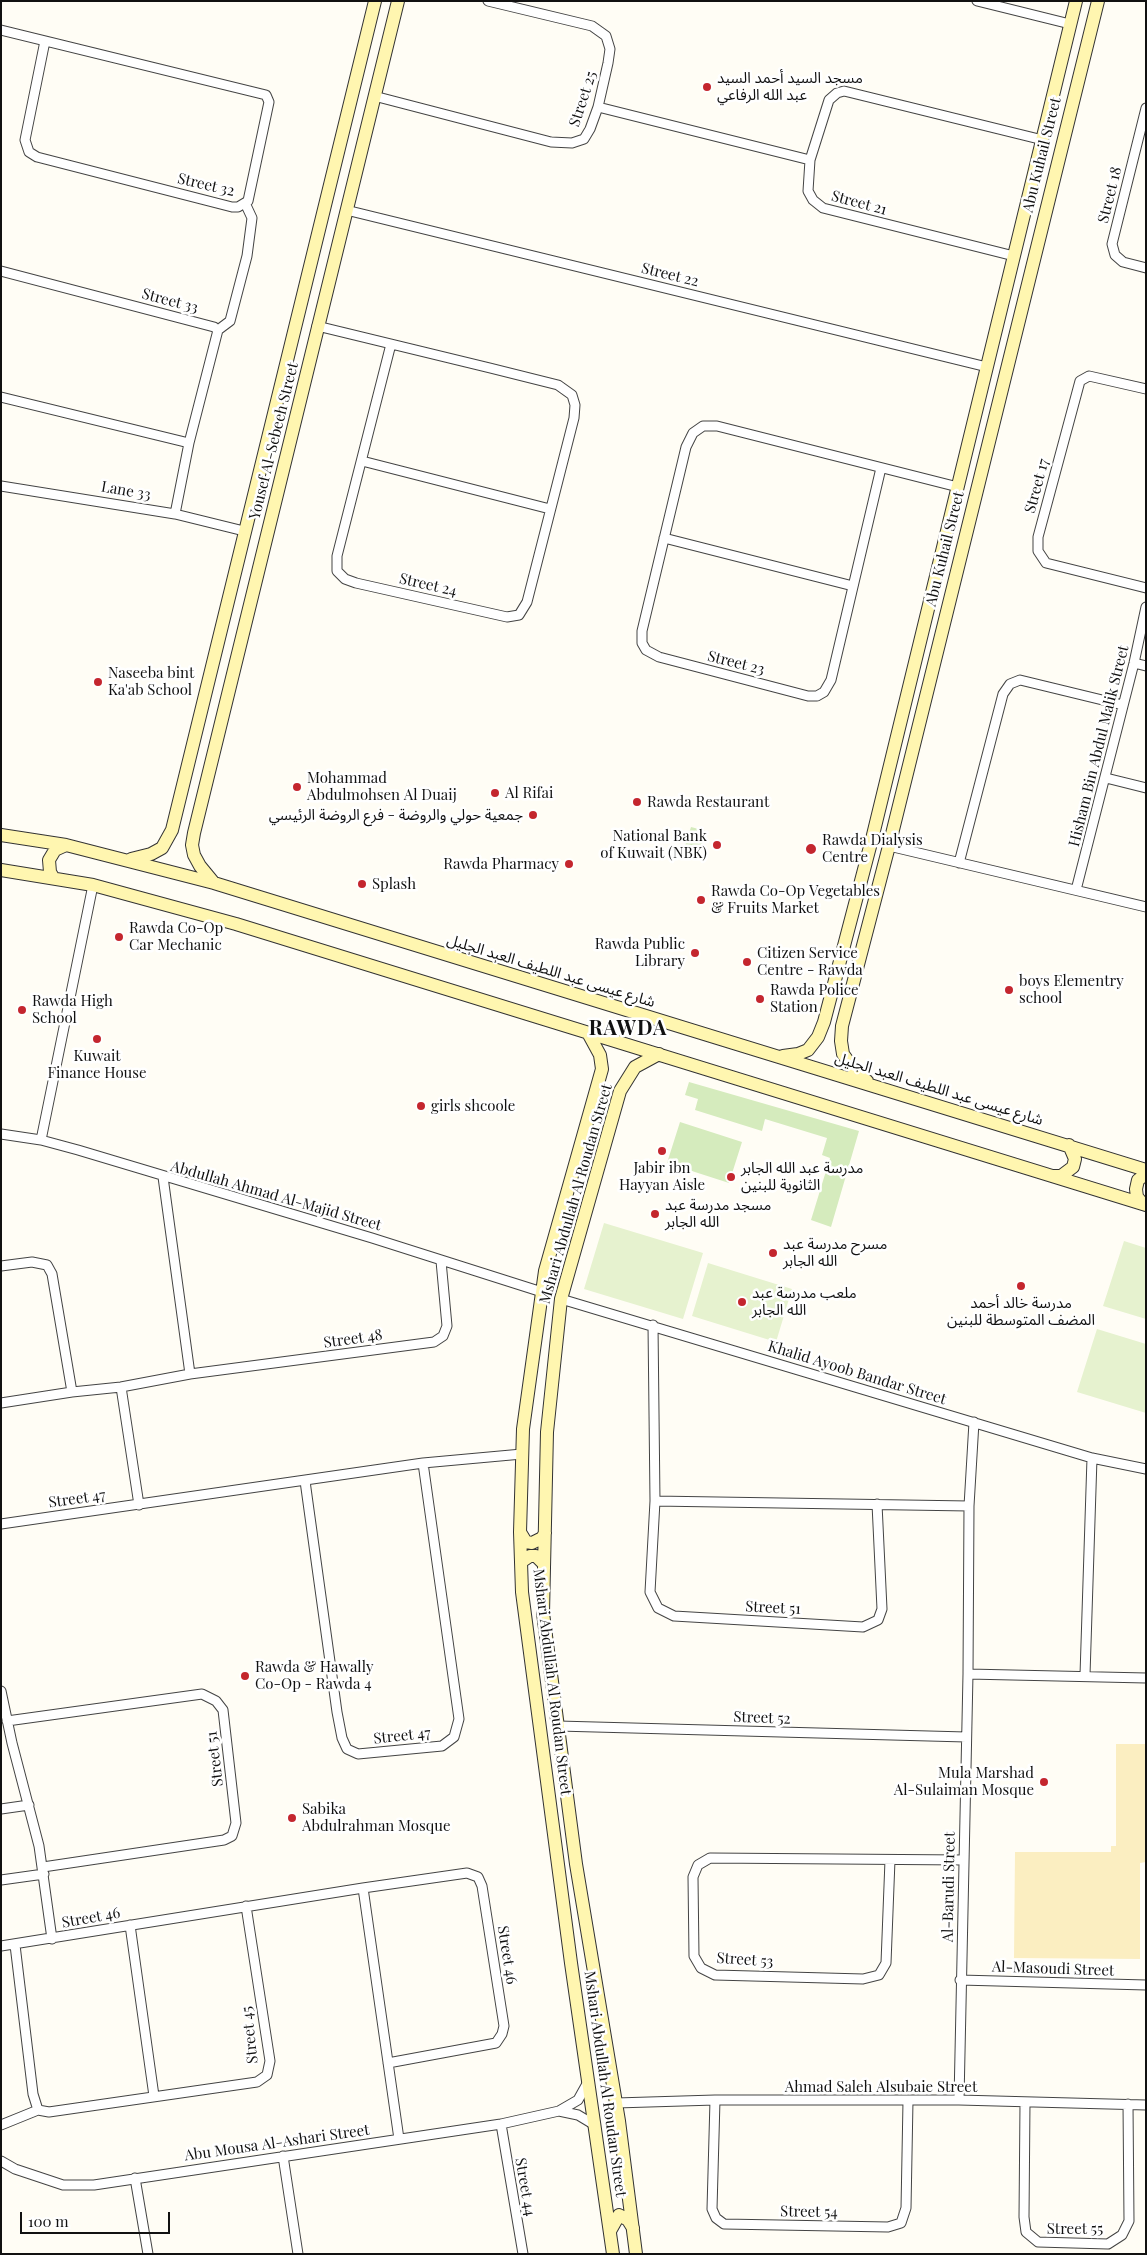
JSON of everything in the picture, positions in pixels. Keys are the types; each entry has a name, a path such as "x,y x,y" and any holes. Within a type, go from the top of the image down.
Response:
{"street":[{"name":"Yousef Al-Sebeeh Street","path":"128,859 152,854 168,841 192,753 244,531 292,347 375,1"},
{"name":"Yousef Al-Sebeeh Street","path":"214,882 200,866 192,845 212,756 398,1"},
{"name":"Street 25","path":"374,96 562,144 577,142 584,138 590,129 598,107 610,56 608,41 603,33 592,26 488,1"},
{"path":"977,1 998,4 1070,24"},
{"name":"Abu Kuhail Street","path":"773,1056 798,1054 808,1050 818,1037 826,1012 872,839 932,597 1076,1"},
{"name":"Abu Kuhail Street","path":"880,1088 860,1076 846,1060 841,1041 844,1017 889,846 1098,1"},
{"name":"Street 32","path":"1,30 266,95 269,102 249,197 245,203 232,207 33,155 27,148 25,140 45,41"},
{"path":"1062,58 1064,62 1074,67 1083,60"},
{"path":"1057,80 1062,75 1067,75 1072,77 1077,83"},
{"name":"Street 21","path":"1014,256 823,208 813,200 808,190 810,160 829,100 837,93 844,91 1043,140"},
{"path":"598,107 810,160"},
{"name":"Street 18","path":"1146,108 1112,244 1115,255 1123,262 1146,268"},
{"path":"346,120 353,128 358,129 367,126"},
{"path":"340,147 344,144 354,144 360,152"},
{"path":"174,514 189,443 218,330 230,321 247,256 252,218 245,203"},
{"name":"Street 22","path":"346,210 987,367"},
{"name":"Street 33","path":"1,271 214,327 218,330"},
{"path":"1007,287 1013,295 1025,293"},
{"path":"1000,312 1004,309 1014,309 1019,317"},
{"name":"Street 24","path":"317,326 558,385 569,391 575,405 574,418 527,602 521,613 516,616 507,617 356,583 339,574 336,564 390,344"},
{"name":"Street 17","path":"1146,389 1089,376 1080,381 1038,537 1038,551 1046,563 1146,588"},
{"path":"1,397 189,443"},
{"name":"Street 23","path":"881,468 829,685 820,695 808,696 659,657 646,650 642,643 642,631 686,447 693,434 703,426 717,426 958,487"},
{"path":"362,461 550,510"},
{"name":"Lane 33","path":"1,486 174,514 244,531"},
{"path":"664,538 853,586"},
{"path":"932,597 937,604 949,602"},
{"name":"Hisham Bin Abdul Malik Street","path":"1076,890 1106,778 1146,607"},
{"path":"925,622 937,620 943,627"},
{"path":"1134,663 1146,666"},
{"path":"959,863 1003,694 1010,684 1020,680 1123,705"},
{"path":"198,723 200,728 210,733 219,728"},
{"path":"192,753 198,748 203,747 212,756"},
{"path":"1106,778 1146,788"},
{"name":"شارع عيسى عبد اللطيف العبد الجليل","path":"1,835 66,845 214,882 1146,1170"},
{"path":"53,877 48,866 51,854 66,845"},
{"path":"889,846 1146,907"},
{"path":"1,870 93,885 244,927 1144,1204"},
{"path":"41,1140 93,885"},
{"path":"826,1012 834,1018 844,1017"},
{"name":"Mshari Abdullah Al Roudan Street","path":"588,1033 600,1055 602,1069 574,1176 545,1271 522,1454 520,1532 522,1592 593,2124 613,2254"},
{"name":"Mshari Abdullah Al Roudan Street","path":"636,2254 616,2104 586,1921 543,1613 547,1432 561,1299 620,1091 626,1078 644,1061 659,1054"},
{"name":"Abdullah Ahmad Al-Majid Street","path":"1,1134 41,1140 372,1238 542,1292"},
{"path":"1052,1176 1061,1176 1073,1167 1075,1159 1069,1145"},
{"path":"574,1176 582,1170 587,1170 594,1180"},
{"path":"1144,1204 1137,1197 1136,1189 1138,1180 1146,1174"},
{"path":"163,1177 190,1374"},
{"name":"Street 48","path":"1,1404 72,1392 121,1387 190,1374 434,1342 443,1336 447,1326 441,1261"},
{"path":"1,1266 32,1262 47,1265 52,1274 72,1392"},
{"name":"Khalid Ayoob Bandar Street","path":"561,1299 1092,1458 1146,1469"},
{"name":"Street 51","path":"653,1325 655,1501 650,1592 658,1608 674,1616 863,1627 878,1620 882,1609 878,1504"},
{"path":"121,1387 139,1505"},
{"name":"Al-Barudi Street","path":"959,2100 960,1980 968,1674 969,1506 974,1422"},
{"name":"Street 47","path":"1,1524 423,1463 522,1454"},
{"path":"1085,1675 1092,1458"},
{"name":"Street 47","path":"305,1481 337,1712 342,1738 347,1750 358,1754 442,1746 454,1737 459,1719 423,1463"},
{"path":"655,1501 969,1506"},
{"path":"520,1532 526,1542 532,1543 538,1542 545,1533"},
{"path":"521,1562 530,1556 536,1556 544,1564"},
{"path":"968,1674 1085,1675 1146,1678"},
{"path":"1,1691 43,1870 52,1939"},
{"name":"Street 51","path":"7,1721 202,1694 216,1701 222,1710 236,1824 232,1836 224,1840 43,1870"},
{"name":"Street 52","path":"558,1726 966,1737"},
{"path":"1,1809 29,1805"},
{"name":"Street 53","path":"890,1860 886,1963 879,1975 863,1979 715,1975 701,1968 694,1956 693,1877 698,1865 710,1858 964,1860"},
{"path":"1,1880 43,1870"},
{"name":"Street 46","path":"1,1946 363,1888 467,1873 478,1877 482,1886 504,2026 496,2043 388,2063"},
{"path":"363,1888 400,2139"},
{"name":"Street 45","path":"1,2125 38,2110 49,2112 257,2082 266,2075 270,2061 246,1906"},
{"path":"566,1923 576,1927 586,1921"},
{"path":"130,1924 154,2096"},
{"path":"15,1945 33,2094 38,2110"},
{"path":"571,1963 574,1953 578,1949 588,1953 594,1966"},
{"name":"Al-Masoudi Street","path":"960,1980 1146,1985"},
{"name":"Abu Mousa Al-Ashari Street","path":"1,2161 15,2169 63,2185 94,2185 501,2124 560,2112 578,2100 588,2082"},
{"name":"Ahmad Saleh Alsubaie Street","path":"616,2104 715,2100 959,2100 1146,2105"},
{"name":"Street 54","path":"715,2100 712,2209 716,2218 724,2224 888,2227 901,2223 906,2208 908,2101"},
{"name":"Street 55","path":"1025,2103 1026,2232 1038,2242 1108,2244 1122,2235 1129,2221 1128,2104"},
{"name":"Abu Mousa Al-Ashari Street","path":"560,2112 578,2116 593,2124"},
{"name":"Street 44","path":"501,2124 523,2254"},
{"path":"283,2156 298,2254"},
{"path":"135,2178 148,2254"},
{"path":"604,2189 610,2198 619,2200 628,2188"},
{"path":"610,2231 619,2215 628,2220 633,2228"}],"green space":[{"path":"691,827 706,831 701,850 685,846"},
{"path":"689,1082 859,1131 831,1227 811,1220 830,1158 822,1155 827,1138 765,1119 762,1131 695,1110 698,1099 685,1095"},
{"path":"680,1122 742,1142 729,1183 667,1163"},
{"path":"604,1223 703,1253 683,1319 584,1289"},
{"path":"1124,1241 1146,1248 1146,1319 1103,1306"},
{"name":"ملعب مدرسة عبد الله الجابر","path":"708,1263 792,1289 776,1342 692,1316"},
{"path":"1097,1329 1146,1344 1146,1413 1077,1392"}],"sand":[{"path":"1116,1744 1146,1744 1146,1862 1140,1863 1140,1959 1014,1958 1015,1852 1111,1852 1111,1846 1116,1846"}],"place":[{"name":"مسجد السيد أحمد السيد عبد الله الرفاعي","path":"707,87"},
{"name":"Naseeba bint Ka'ab School","path":"98,682"},
{"name":"Mohammad Abdulmohsen Al Duaij","path":"297,787"},
{"name":"Al Rifai","path":"495,793"},
{"name":"Rawda Restaurant","path":"637,802"},
{"name":"جمعية حولي والروضة - فرع الروضة الرئيسي","path":"533,815"},
{"name":"National Bank of Kuwait (NBK)","path":"717,845"},
{"name":"Rawda Dialysis Centre","path":"811,849"},
{"name":"Rawda Pharmacy","path":"569,864"},
{"name":"Splash","path":"362,884"},
{"name":"Rawda Co-Op Vegetables & Fruits Market","path":"701,900"},
{"name":"Rawda Co-Op Car Mechanic","path":"119,937"},
{"name":"Rawda Public Library","path":"695,953"},
{"name":"Citizen Service Centre - Rawda","path":"747,962"},
{"name":"boys Elementry school","path":"1009,990"},
{"name":"Rawda Police Station","path":"760,999"},
{"name":"Rawda High School","path":"22,1010"},
{"name":"Kuwait Finance House","path":"97,1039"},
{"name":"girls shcoole","path":"421,1106"},
{"name":"Jabir ibn Hayyan Aisle","path":"662,1151"},
{"name":"مدرسة عبد الله الجابر الثانوية للبنين","path":"731,1177"},
{"name":"مسجد مدرسة عبد الله الجابر","path":"655,1214"},
{"name":"مسرح مدرسة عبد الله الجابر","path":"773,1253"},
{"name":"مدرسة خالد أحمد المضف المتوسطة للبنين","path":"1021,1286"},
{"name":"ملعب مدرسة عبد الله الجابر","path":"742,1302"},
{"name":"Rawda & Hawally Co-Op - Rawda 4","path":"245,1676"},
{"name":"Mula Marshad Al-Sulaiman Mosque","path":"1044,1782"},
{"name":"Sabika Abdulrahman Mosque","path":"292,1818"}],"district":[{"name":"RAWDA","path":"628,1029"}]}
